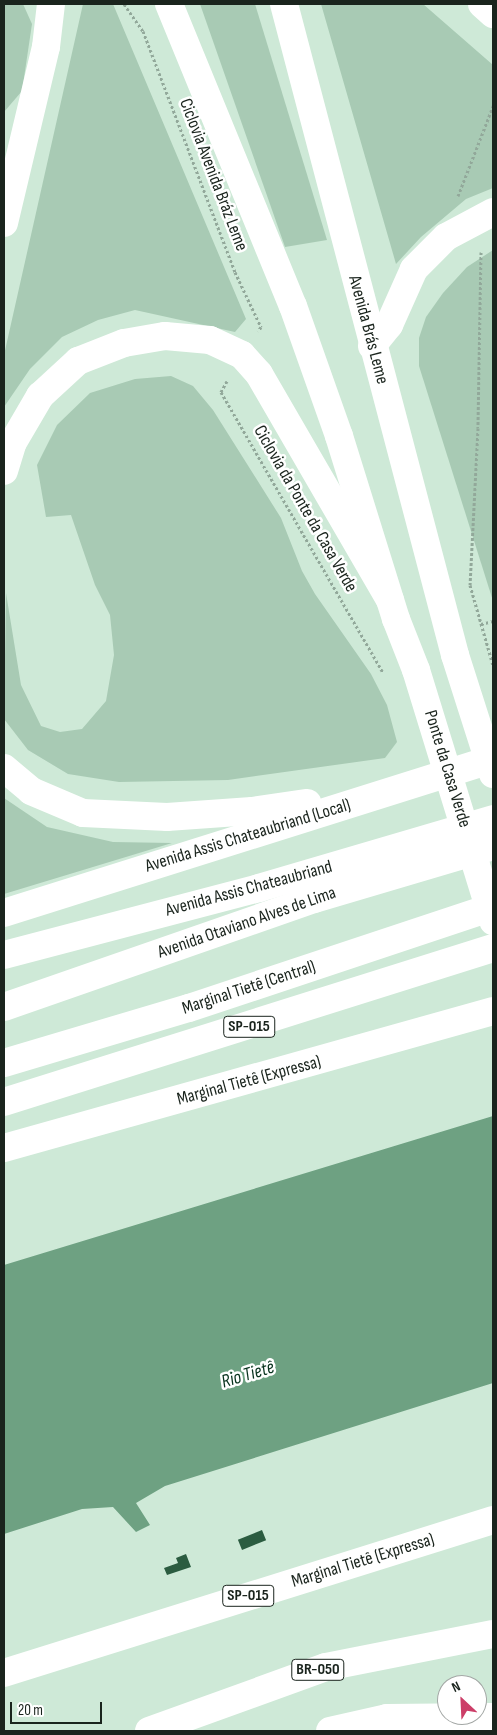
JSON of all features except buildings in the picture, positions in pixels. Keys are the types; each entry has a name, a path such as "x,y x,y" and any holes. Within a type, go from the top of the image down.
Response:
{"main road":[{"path":"4,223 46,47 51,4"},
{"path":"169,4 293,306 338,436 393,610"},
{"name":"Avenida Brás Leme","path":"284,4 372,346 455,655 493,774"},
{"path":"482,4 493,14"},
{"path":"372,346 389,325 414,270 446,237 493,212"},
{"path":"4,471 12,444 40,396 78,362 124,343 165,336 210,340 242,355 259,374 393,610"},
{"name":"Ponte da Casa Verde","path":"393,610 416,670 493,921"},
{"name":"Avenida Assis Chateaubriand (Local)","path":"4,913 493,759"},
{"path":"4,768 31,791 83,813 167,817 252,811 388,792"},
{"name":"Avenida Assis Chateaubriand","path":"4,955 259,888 493,819"},
{"name":"Avenida Otaviano Alves de Lima","path":"4,1007 314,899 493,846"},
{"name":"Marginal Tietê (Central)","path":"4,1063 188,1008 493,907"},
{"name":"SP-015","path":"4,1102 493,948"},
{"name":"Marginal Tietê (Expressa)","path":"4,1148 493,1011"},
{"name":"Marginal Tietê (Expressa)","path":"4,1673 493,1520"},
{"name":"BR-050","path":"149,1731 326,1667 493,1634"},
{"path":"330,1731 387,1718 437,1717"},
{"path":"421,1731 448,1725"}],"path":[{"name":"Ciclovia Avenida Bráz Leme","path":"124,4 143,31 235,272 260,327 242,355"},
{"path":"493,106 456,204 481,248 478,428 470,585 493,665"},
{"name":"Ciclovia da Ponte da Casa Verde","path":"242,355 221,392 386,677"},
{"path":"482,624 493,621"}],"shaded area":[{"path":"4,4 23,4 32,24 22,91 4,112"},
{"path":"83,4 113,4 246,319 235,332 135,310 98,320 62,337 30,369 4,407 4,355"},
{"path":"200,4 255,4 327,240 285,247"},
{"path":"321,4 423,4 493,65 493,188 466,199 421,237 396,264"},
{"path":"493,250 493,601 419,366 419,338 426,317 443,293 467,267"},
{"path":"171,376 193,386 213,410 281,518 302,571 315,594 371,674 387,705 397,742 385,758 228,780 119,782 68,774 28,750 4,719 6,593 21,685 41,726 60,732 82,729 106,701 114,655 110,615 95,585 71,515 46,517 37,465 57,425 90,393 135,379"},
{"path":"4,798 47,827 113,842 172,843 4,894"}],"water":[{"name":"Rio Tietê","path":"493,1116 493,1383 165,1486 136,1503 150,1525 136,1532 113,1507 82,1509 4,1534 4,1265"}]}
